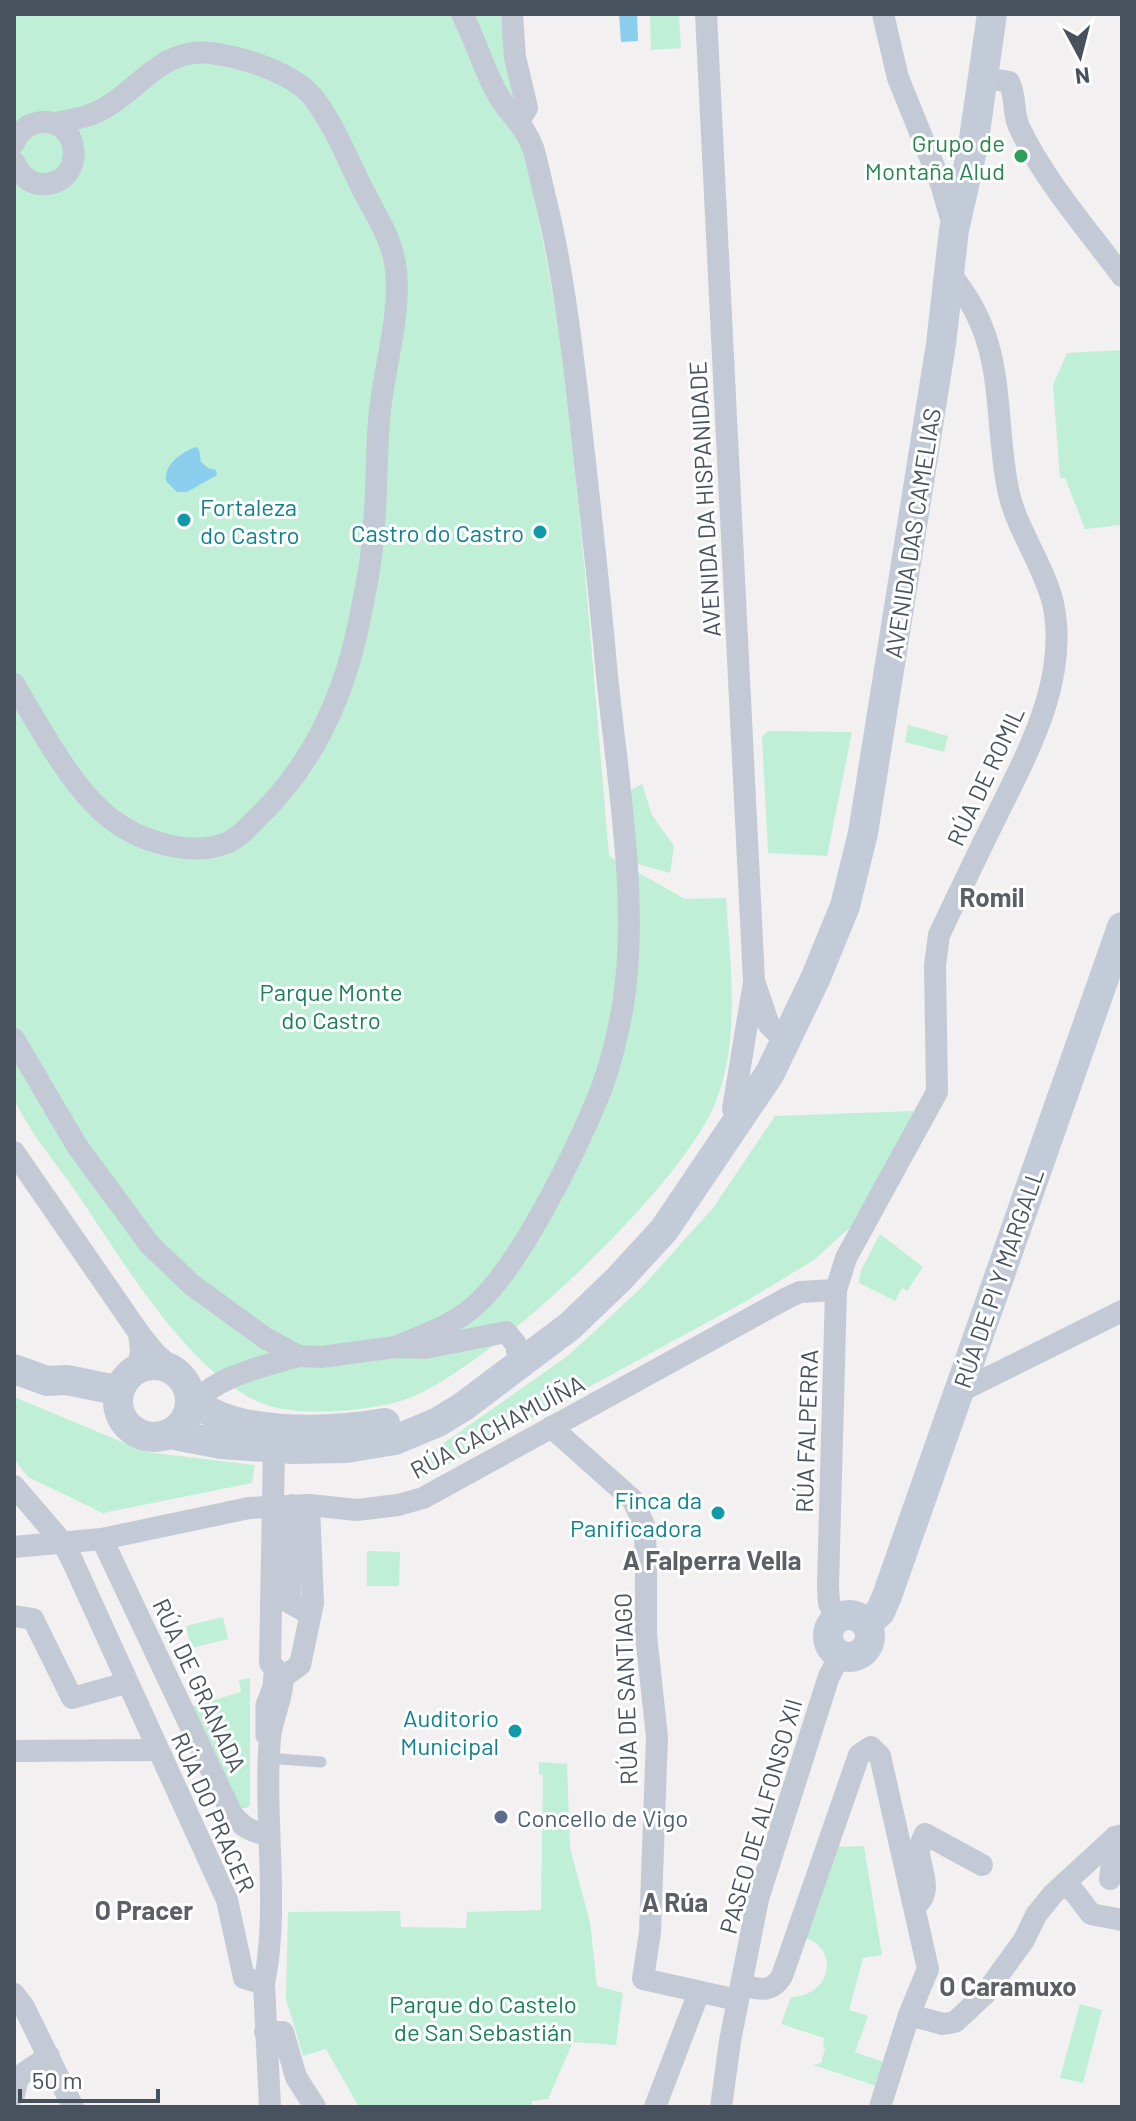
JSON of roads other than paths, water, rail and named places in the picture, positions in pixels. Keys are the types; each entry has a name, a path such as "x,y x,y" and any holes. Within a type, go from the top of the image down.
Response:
{"main road":[{"name":"AVENIDA DAS CAMELIAS","path":"169,1434 221,1444 274,1449 346,1448 395,1440 415,1433 464,1406 570,1326 619,1279 664,1230 763,1085 816,977 845,906 863,833 941,344 954,230 973,146 992,14"},
{"name":"RÚA DE PI Y MARGALL","path":"851,1621 880,1612 887,1596 1122,927"},
{"name":"AVENIDA DAS CAMELIAS","path":"192,1403 220,1418 262,1427 321,1428 381,1424 416,1415 476,1381 539,1334 616,1263 661,1213 733,1109 763,1058 785,1040"},
{"path":"14,1369 47,1381 67,1380 111,1389 156,1365 174,1370 185,1382 192,1403 186,1420 169,1434 146,1436 110,1414 63,1397 47,1381"},
{"path":"127,1424 118,1406 129,1378"},
{"name":"RÚA DE PI Y MARGALL","path":"840,1656 854,1657 865,1649 870,1636 851,1621"}],"street":[{"path":"395,1347 468,1312 505,1272 568,1160 600,1091 623,1003 629,940 626,870 595,550 568,315 556,244 532,147 519,121 502,102 462,14"},
{"path":"512,14 515,57 527,108 519,121"},
{"name":"AVENIDA DA HISPANIDADE","path":"706,14 754,981 733,1109"},
{"path":"883,14 898,78 941,184 954,230"},
{"path":"14,143 29,125 56,123 104,109 155,68 184,55 207,52 250,61 292,81 310,95 325,116 385,234 394,257 397,292 380,412 372,556 356,633 334,703 315,743 300,770 264,811 234,840 218,846 199,849 177,847 144,837 113,820 83,793 14,684"},
{"path":"982,77 1009,82 1014,91 1015,118 1032,151 1122,276"},
{"path":"18,173 37,183 54,183 73,165 72,138 56,123"},
{"name":"RÚA DE ROMIL","path":"836,1290 846,1258 937,1092 935,965 939,935 1023,762 1046,708 1053,675 1056,633 1052,602 1019,524 1007,486 994,363 973,307 949,273"},
{"name":"AVENIDA DA HISPANIDADE","path":"754,981 769,1025 785,1040"},
{"path":"14,1039 77,1146 150,1245 192,1285 233,1316 299,1356"},
{"path":"14,1152 139,1333 174,1370"},
{"name":"RÚA CACHAMUÍÑA","path":"14,1547 102,1539 249,1508 301,1505 357,1510 398,1505 423,1498 787,1298 800,1292 836,1290"},
{"name":"RÚA FALPERRA","path":"836,1290 828,1586 829,1603 851,1621"},
{"path":"959,1392 1122,1311"},
{"path":"192,1403 213,1387 254,1369 299,1356 321,1357 395,1347 425,1348 506,1332 516,1344 517,1351"},
{"path":"129,1378 141,1350 139,1333"},
{"name":"RÚA DE SANTIAGO","path":"551,1427 633,1500 644,1525 646,1635 657,1737 650,1932 643,1979 699,1992"},
{"path":"269,2106 264,1984 269,1875 265,1834 266,1758 277,1670 274,1449"},
{"name":"RÚA DO PRACER","path":"14,1486 63,1543 227,1900 244,1978 264,1984"},
{"path":"277,1670 300,1665 313,1603 310,1534 301,1505"},
{"path":"301,1505 290,1603 310,1614"},
{"path":"310,1534 357,1510"},
{"name":"RÚA DE GRANADA","path":"102,1539 231,1812 242,1825 265,1834"},
{"path":"14,1616 33,1619 72,1698 119,1685"},
{"name":"PASEO DE ALFONSO XII","path":"721,2107 730,2041 758,1899 829,1676 840,1656"},
{"path":"655,2107 699,1992 767,1990 776,1985 782,1976 859,1755 871,1747 880,1756 928,1969 909,2015 880,2107"},
{"path":"14,1751 158,1750"},
{"path":"915,1907 926,1892 919,1849 925,1834 982,1865"},
{"path":"1110,1879 1118,1836"},
{"path":"909,2015 943,2024 955,2022 985,1994 1024,1940 1036,1915 1064,1884 1118,1836"},
{"path":"1064,1884 1091,1914 1122,1920"},
{"path":"14,1994 24,2007 73,2107"},
{"path":"265,2032 283,2032 296,2077 315,2107"},
{"path":"15,2083 49,2056"}],"lane":[{"path":"266,1758 321,1762"}],"water":[{"path":"619,14 637,14 638,41 621,42"},
{"path":"195,447 199,449 201,462 216,470 217,475 187,492 177,492 166,481 168,469 180,456"}],"place":[{"name":"Grupo de Montaña Alud","path":"1021,156"},
{"name":"Fortaleza do Castro","path":"184,520"},
{"name":"Castro do Castro","path":"540,532"},
{"name":"Finca da Panificadora","path":"718,1513"},
{"name":"Auditorio Municipal","path":"515,1731"},
{"name":"Concello de Vigo","path":"501,1817"}],"district":[{"name":"Romil","path":"992,896"},
{"name":"A Falperra Vella","path":"712,1559"},
{"name":"A Rúa","path":"675,1901"},
{"name":"O Pracer","path":"144,1909"},
{"name":"O Caramuxo","path":"1008,1985"}],"park label":[{"name":"Parque Monte do Castro","path":"331,1005"},
{"name":"Parque do Castelo de San Sebastián","path":"483,2017"}]}
